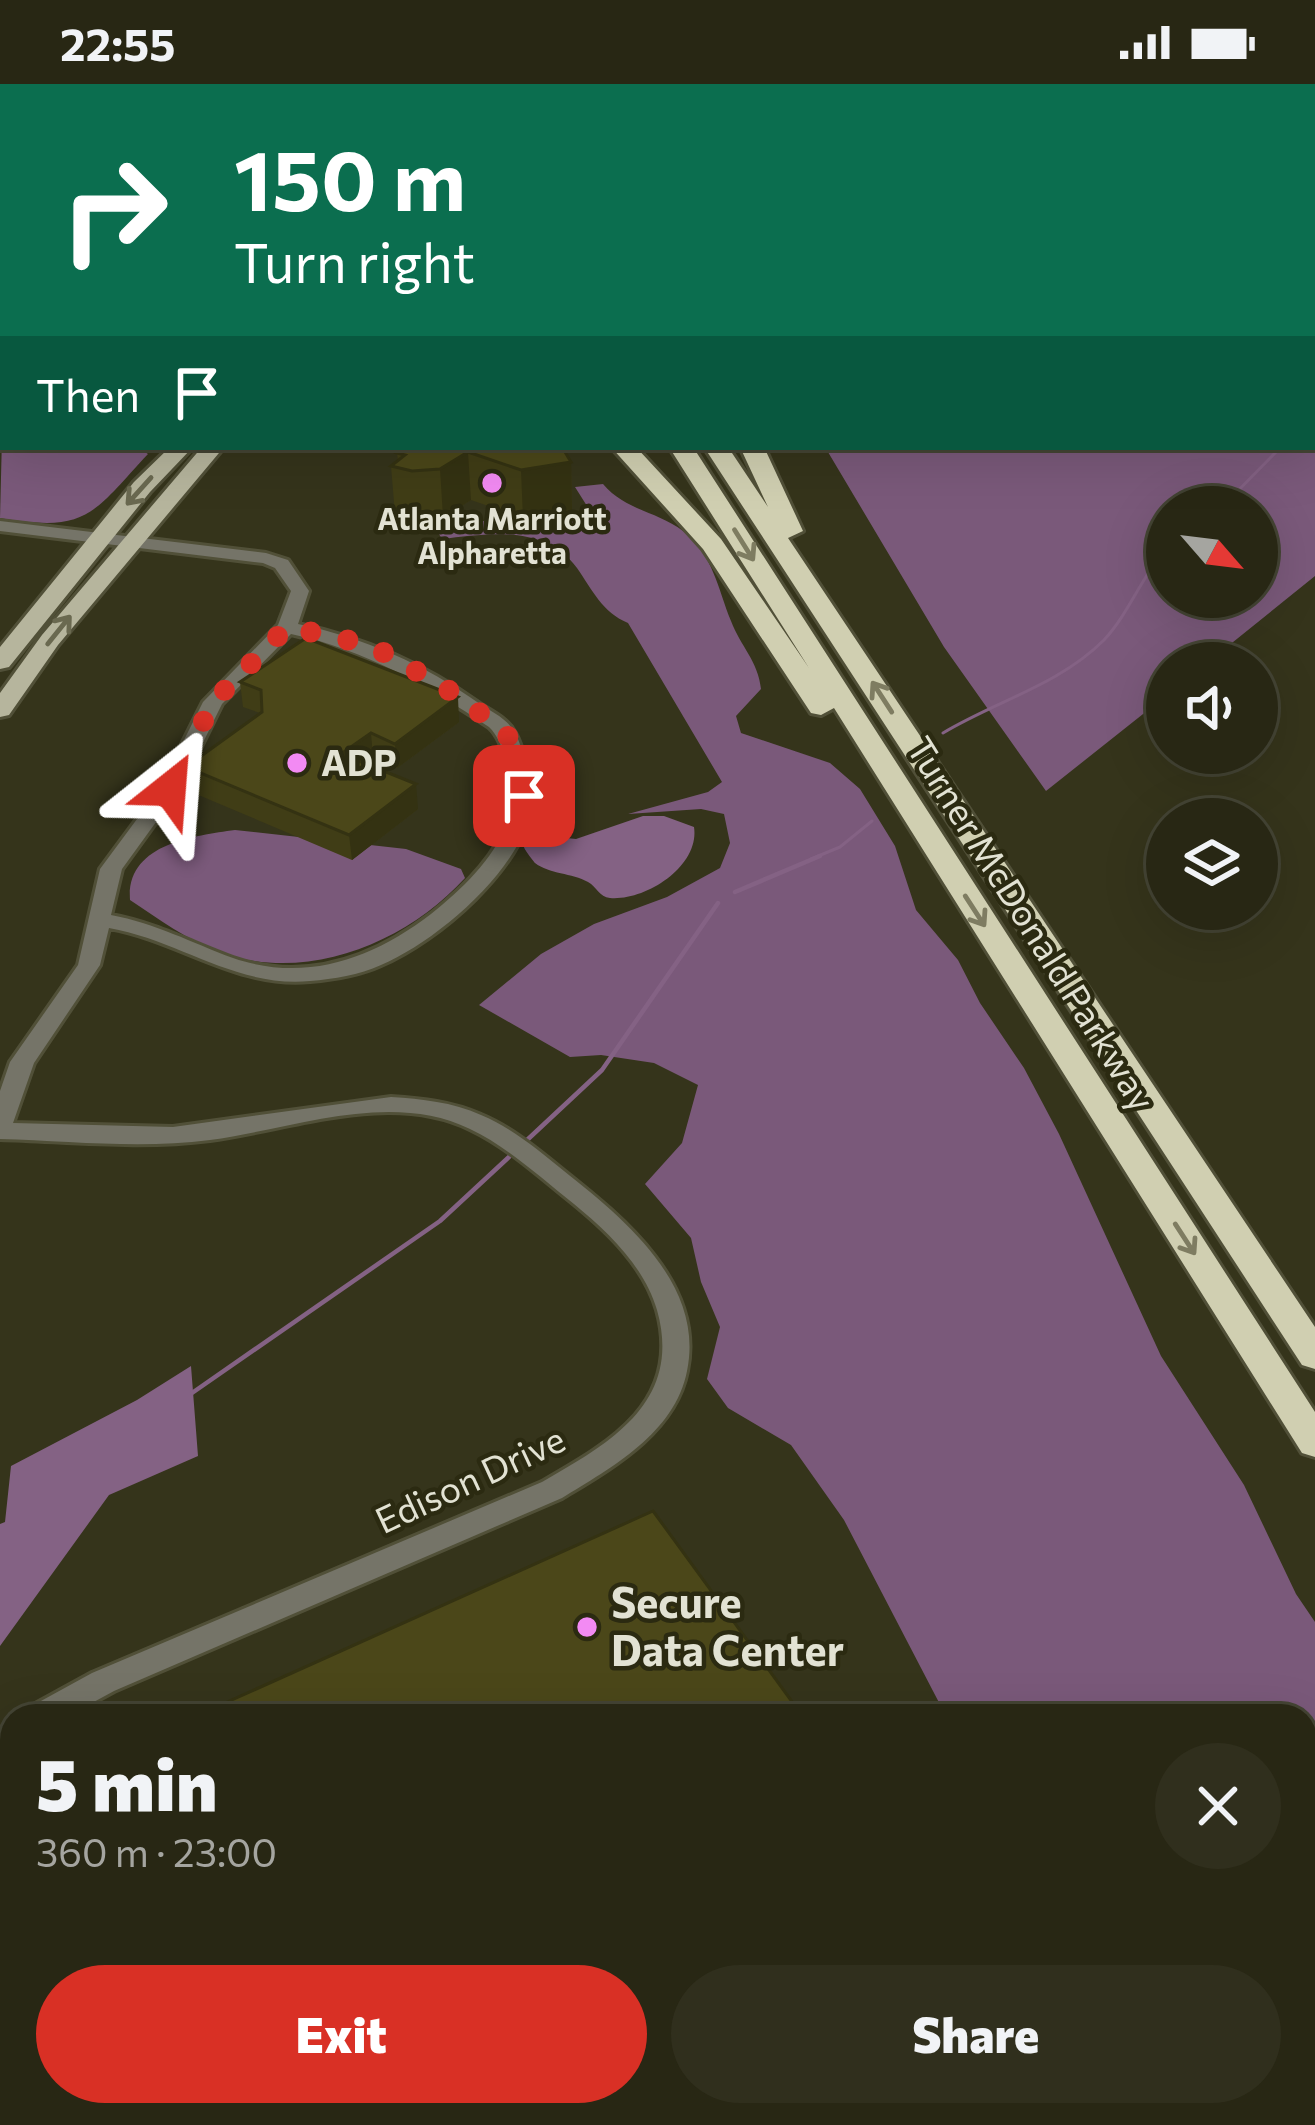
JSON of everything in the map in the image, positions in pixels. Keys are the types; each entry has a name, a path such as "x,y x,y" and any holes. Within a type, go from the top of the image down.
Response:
{"highway":[{"path":"625,450 712,544 845,743 938,854"},
{"name":"Turner McDonald Parkway","path":"683,450 1315,1444"},
{"name":"Turner McDonald Parkway","path":"718,450 1315,1356"},
{"path":"753,450 828,615"}],"main road":[{"path":"0,662 94,544 179,450"},
{"path":"0,710 126,547 210,450"}],"street":[{"path":"0,526 94,544"},
{"path":"0,539 126,547 254,566 298,598 287,627 213,702 170,789 111,869 93,950 75,991 22,1062 0,1082"},
{"path":"101,920 154,929 218,964 257,975 302,975 376,960 445,915 489,871 519,820 524,796 507,733 450,691 385,653 287,627"},
{"path":"93,950 154,929"},
{"path":"0,1128 22,1062"},
{"name":"Edison Drive","path":"0,1128 176,1135 398,1105 464,1116 496,1134 606,1216 664,1292 676,1329 672,1376 656,1414 618,1452 552,1490 103,1682 63,1704"}],"shaded area":[{"path":"2,450 142,450 148,454 86,514 52,523 0,518"},
{"path":"827,450 1315,450 1315,576 1278,606 1278,486 1146,486 1146,618 1263,618 1233,642 1146,642 1146,712 1046,791 944,647"},
{"path":"603,484 693,540 708,561 759,679 761,689 736,716 741,733 830,763 860,789 895,846 916,910 958,960 980,1003 1024,1068 1161,1356 1244,1485 1296,1594 1315,1622 1315,1704 940,1704 844,1520 791,1445 728,1408 707,1379 720,1327 701,1282 691,1238 645,1184 682,1143 698,1085 654,1063 601,1055 570,1057 479,1005 541,954 594,924 667,897 720,868 730,843 724,814 701,809 628,814 708,792 722,782 628,623 605,607 564,554 549,544 515,535 442,539 434,526 583,511 587,506 575,487"},
{"path":"643,816 664,816 694,827 694,841 680,867 639,894 606,897 582,879 541,867 524,847 538,835 576,839"},
{"path":"235,830 406,849 461,869 465,878 414,921 384,938 320,960 286,963 219,952 130,900 132,881 150,855 182,840"},
{"path":"191,1366 198,1456 109,1495 0,1646 0,1524 5,1522 11,1466"}],"building":[{"path":"564,450 571,462 521,470 468,452 440,469 412,471 391,466 405,455 397,453"},
{"name":"ADP","path":"306,638 458,697 395,744 371,733 341,754 416,784 349,835 186,767 262,712 261,690 240,682"},
{"name":"Secure Data Center","path":"653,1511 793,1703 791,1704 223,1704"}],"waterway":[{"path":"1243,486 1278,450"},
{"path":"943,733 1086,656 1113,629 1146,576"},
{"path":"811,859 840,847 872,821"},
{"path":"735,892 820,856"},
{"path":"526,1141 602,1070 718,903"},
{"path":"192,1393 440,1221 509,1157"}],"place":[{"name":"Atlanta Marriott Alpharetta","path":"492,483"},
{"name":"ADP","path":"297,763"},
{"name":"Secure Data Center","path":"587,1627"}],"route":[{"path":"170,789 213,702 287,627 385,653 450,691 507,733 524,796"}]}
